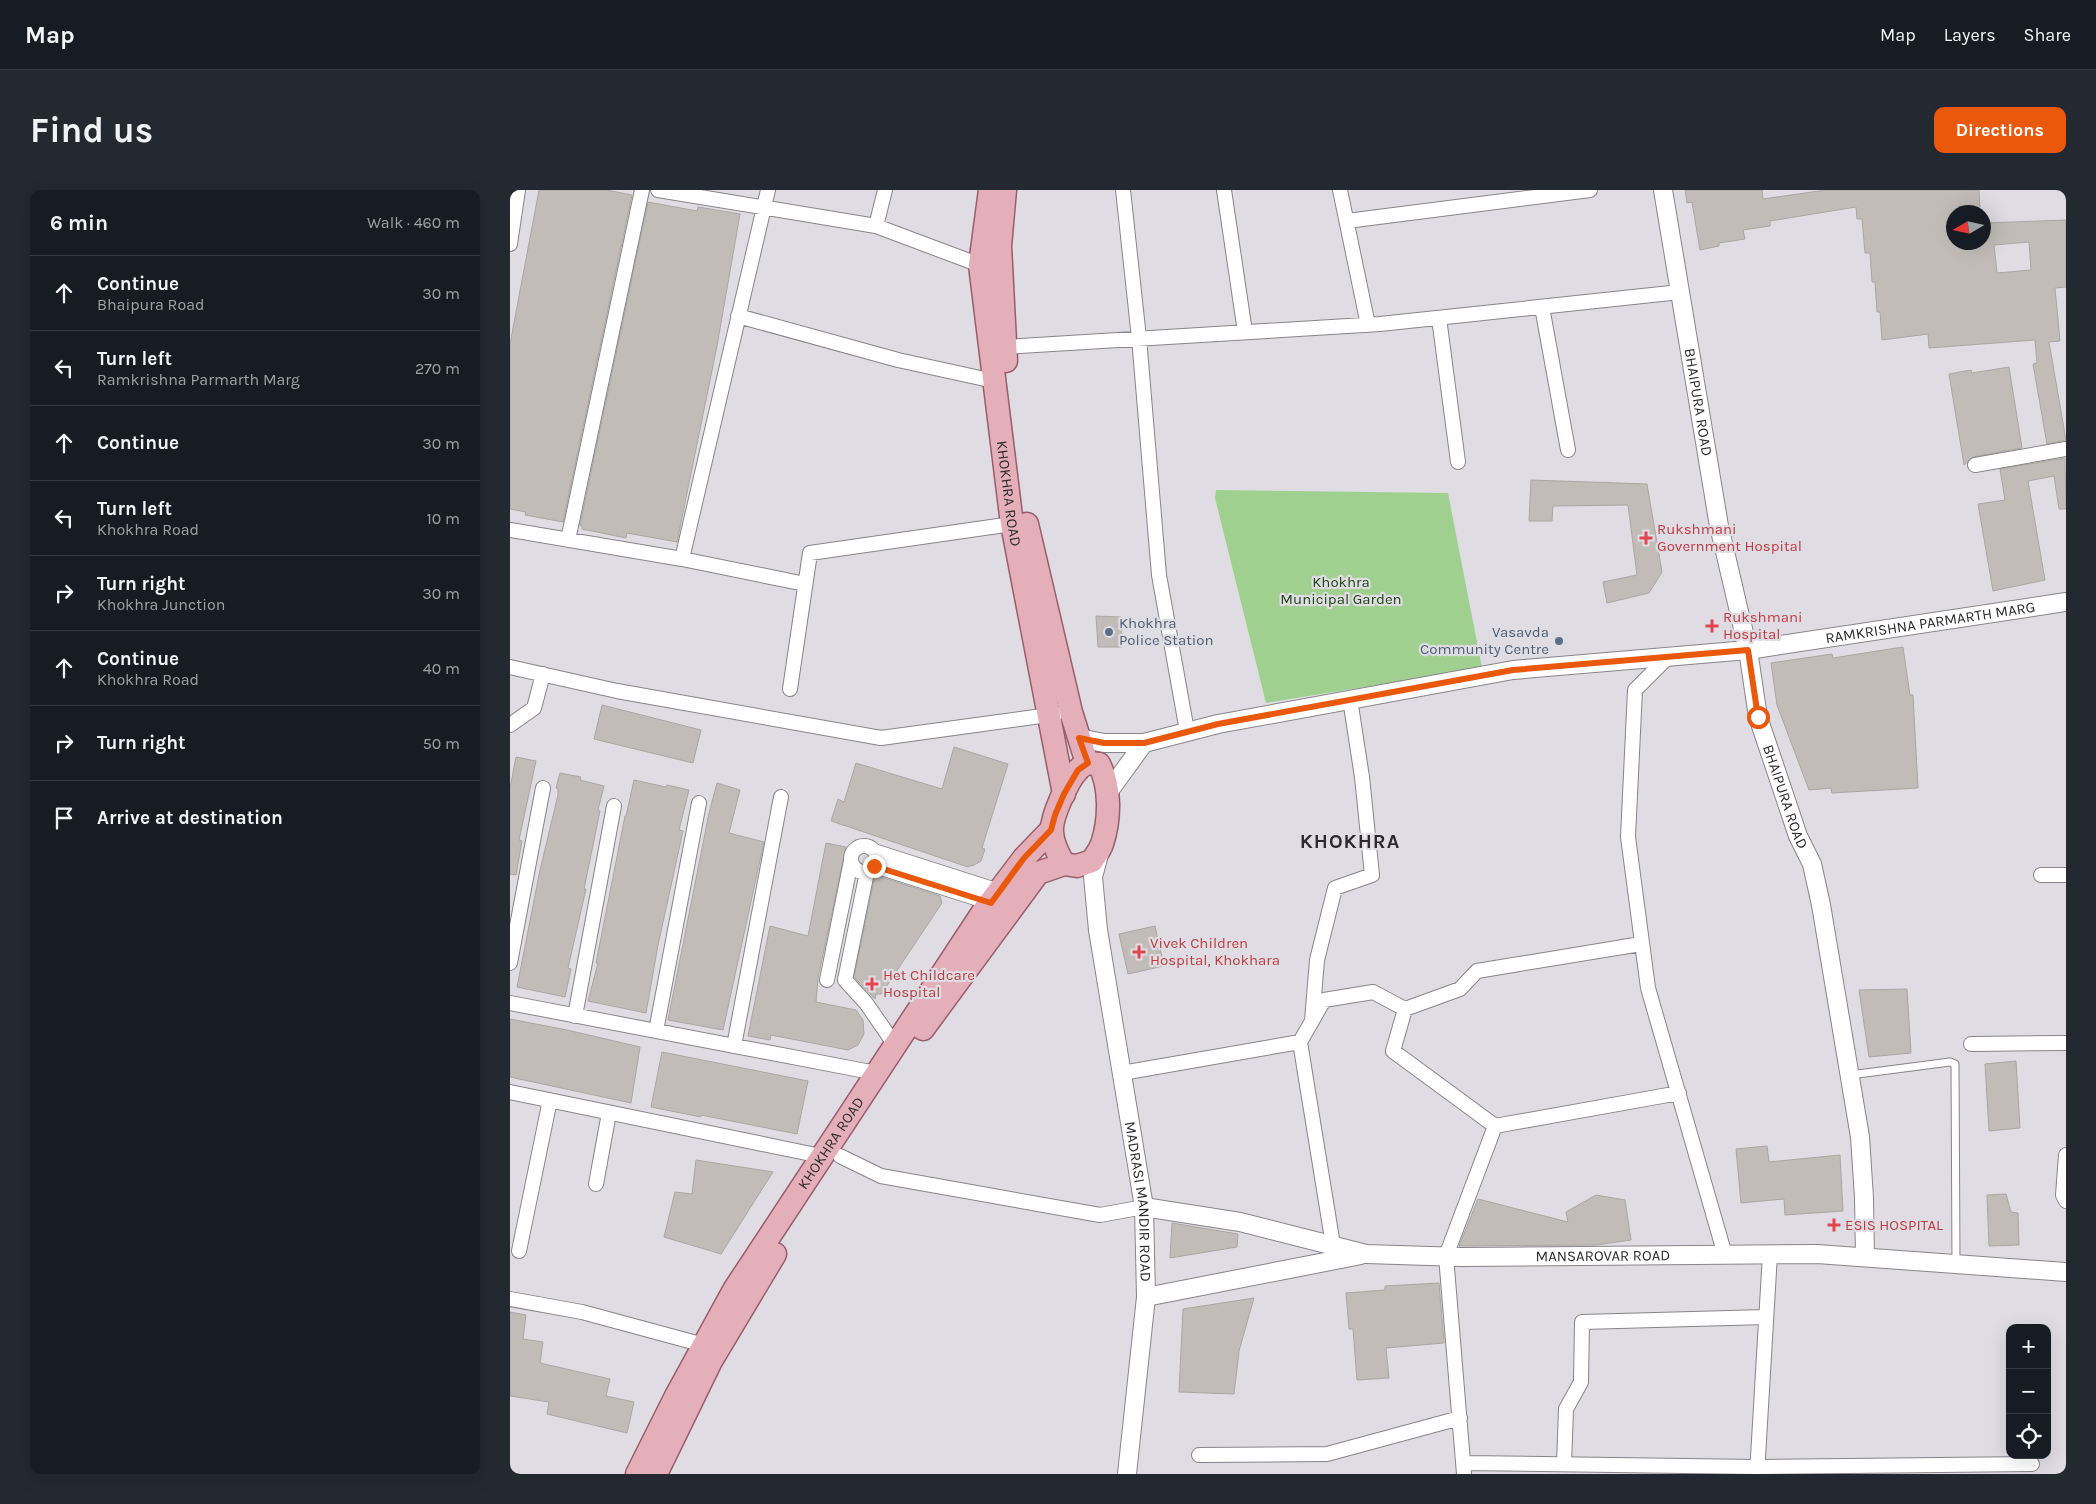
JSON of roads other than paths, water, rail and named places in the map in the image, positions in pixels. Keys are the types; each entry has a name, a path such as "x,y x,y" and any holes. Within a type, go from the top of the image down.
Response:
{"main road":[{"name":"KHOKHRA ROAD","path":"990,190 990,265 994,381 1012,524 1064,794"},
{"name":"KHOKHRA ROAD","path":"1006,190 1000,246 990,265 1005,347 1026,522 1070,712 1088,763"},
{"path":"1070,865 1056,849 1051,830 1064,794 1078,770 1088,763 1098,764 1104,774 1107,794 1102,845"},
{"name":"KHOKHRA ROAD","path":"656,1474 712,1361 876,1074 995,897 1024,858 1051,830"},
{"name":"KHOKHRA ROAD","path":"637,1474 676,1396 734,1290 1038,873 1092,861 1102,845"}],"street":[{"path":"510,244 518,190"},
{"path":"568,540 642,190"},
{"path":"658,190 876,226 990,265"},
{"path":"682,559 768,190"},
{"path":"876,226 885,190"},
{"path":"1123,190 1139,338 1159,575 1187,730"},
{"path":"1224,190 1246,332"},
{"path":"1340,190 1368,325"},
{"path":"1347,222 1590,190"},
{"name":"BHAIPURA ROAD","path":"1664,190 1719,526 1748,650 1758,717 1798,836 1812,864 1860,1137 1865,1257"},
{"path":"1005,347 1368,325 1680,292"},
{"path":"1542,307 1568,450"},
{"path":"738,316 898,360 994,381"},
{"path":"1439,318 1458,462"},
{"path":"1975,465 2066,450"},
{"path":"790,688 810,553 1012,524"},
{"path":"510,530 682,559 805,584"},
{"name":"RAMKRISHNA PARMARTH MARG","path":"1079,738 1104,743 1144,743 1187,730 1513,670 1748,650 2066,602"},
{"path":"1668,657 1635,690 1628,837 1648,988 1725,1255"},
{"path":"510,667 616,691 881,738 1070,712"},
{"path":"510,725 534,708 543,674"},
{"path":"1312,1021 1317,960 1335,888 1372,875 1362,777 1350,700"},
{"path":"1107,794 1144,743"},
{"path":"510,963 543,788"},
{"path":"734,1046 781,797"},
{"path":"656,1031 699,803"},
{"path":"575,1016 614,806"},
{"path":"1098,930 1093,877 1102,845"},
{"path":"827,980 852,856 857,848 866,846 874,851 995,897"},
{"path":"874,851 877,862 871,869 845,980 866,1003 895,1046"},
{"path":"852,861 856,869 871,869 995,897"},
{"path":"1070,865 1098,930"},
{"path":"2041,875 2066,875"},
{"name":"MADRASI MANDIR ROAD","path":"1098,930 1144,1207 1146,1297 1127,1474"},
{"path":"1333,1245 1300,1042 1324,1000 1374,992 1404,1009 1460,989 1478,971 1641,944"},
{"path":"510,1003 876,1074"},
{"path":"1404,1009 1392,1051 1495,1126 1679,1093"},
{"path":"1122,1073 1300,1042"},
{"path":"1971,1044 2066,1043"},
{"path":"510,1092 830,1156 881,1176 1100,1215 1144,1207"},
{"path":"519,1251 550,1100"},
{"path":"596,1184 610,1113"},
{"path":"1495,1126 1446,1256 1464,1468 1564,1464 1757,1470 2032,1464"},
{"path":"2066,1155 2063,1195 2066,1201"},
{"name":"MANSAROVAR ROAD","path":"1144,1207 1240,1222 1366,1254 1446,1256 1817,1254 2066,1272"},
{"path":"1146,1297 1366,1254"},
{"path":"1757,1470 1770,1254"},
{"path":"510,1299 582,1312 704,1345"},
{"path":"1564,1464 1566,1409 1581,1382 1582,1322 1766,1316"},
{"path":"1199,1455 1327,1454 1460,1418"}],"lane":[{"path":"1850,1074 1950,1062 1955,1064 1957,1070 1956,1265"}],"place":[{"name":"Rukshmani Government Hospital","path":"1646,538"},
{"name":"Rukshmani Hospital","path":"1712,626"},
{"name":"Khokhra Police Station","path":"1109,632"},
{"name":"Vasavda Community Centre","path":"1559,641"},
{"name":"Vivek Children Hospital, Khokhara","path":"1139,952"},
{"name":"Het Childcare Hospital","path":"872,984"},
{"name":"ESIS HOSPITAL","path":"1834,1225"}],"district":[{"name":"KHOKHRA","path":"1350,841"}],"park label":[{"name":"Khokhra Municipal Garden","path":"1341,590"}]}
